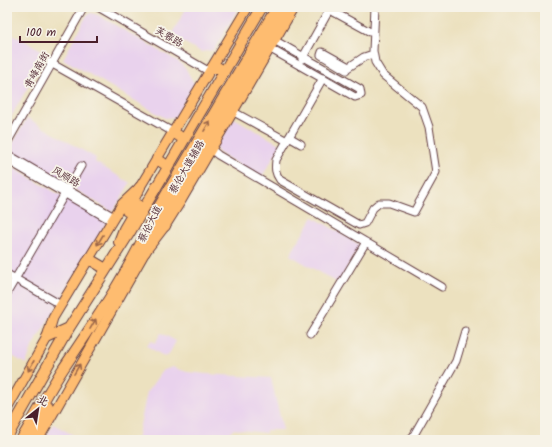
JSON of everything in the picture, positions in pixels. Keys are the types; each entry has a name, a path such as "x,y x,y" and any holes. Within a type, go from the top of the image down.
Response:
{"highway":[{"path":"112,258 124,229 160,161 214,71 255,7"},
{"name":"蔡伦大道","path":"7,437 70,328 112,258 130,232 262,7"},
{"name":"蔡伦大道","path":"21,440 63,370 82,343 150,233 154,215 277,7"},
{"path":"144,252 150,233 178,197 274,37 279,21 287,7"},
{"path":"112,258 118,226 140,187"},
{"path":"150,233 165,226"},
{"path":"89,258 106,269"},
{"path":"47,338 70,328"},
{"path":"7,423 45,362 70,328"},
{"path":"31,440 82,343"}],"main road":[{"path":"214,71 248,7"},
{"name":"蔡伦大道辅路","path":"208,147 232,110 274,37 294,7"},
{"path":"7,409 47,338 53,318 122,204 140,187 160,161"},
{"name":"蔡伦大道辅路","path":"38,440 144,252 165,226 178,197"}],"street":[{"name":"青峰南街","path":"7,143 80,7"},
{"name":"青峰南街","path":"7,137 84,7"},
{"name":"芙蓉路","path":"98,7 214,71"},
{"name":"芙蓉路","path":"106,7 214,71"},
{"path":"323,78 276,160 275,169 280,180 359,225 365,223 373,208 379,203 389,203 411,212 416,210 436,172 427,117 422,106 383,75 375,62 373,54 375,7"},
{"path":"299,65 330,8 374,34"},
{"path":"269,48 355,97 361,95 360,88 303,56 274,37"},
{"path":"332,84 337,75 364,57 373,54"},
{"path":"51,62 176,134"},
{"path":"232,110 288,139 301,144"},
{"path":"208,147 218,155 442,287"},
{"name":"风顺路","path":"7,154 66,192"},
{"name":"风顺路","path":"7,160 113,219"},
{"path":"7,293 82,166"},
{"path":"310,335 366,242"},
{"path":"7,274 61,305"},
{"path":"411,440 456,361 465,331"}],"shaded area":[{"path":"187,7 239,7 214,50 201,52 171,35"},
{"path":"91,13 98,15 179,62 186,69 194,84 175,117 165,118 63,59 87,15"},
{"path":"7,31 47,53 7,124"},
{"path":"27,118 96,158 95,162 130,183 114,210 111,211 12,152 11,147"},
{"path":"234,118 281,145 261,178 218,152 216,147"},
{"path":"7,164 106,222 32,347 26,364 7,354"},
{"path":"313,217 360,245 338,283 290,255"},
{"path":"161,333 176,341 168,356 166,355 165,357 147,346 151,341 155,343"},
{"path":"172,367 187,372 205,374 271,378 283,430 266,430 266,433 234,429 221,440 137,440 147,392 162,371"},
{"path":"53,424 75,436 73,440 45,440"}]}
